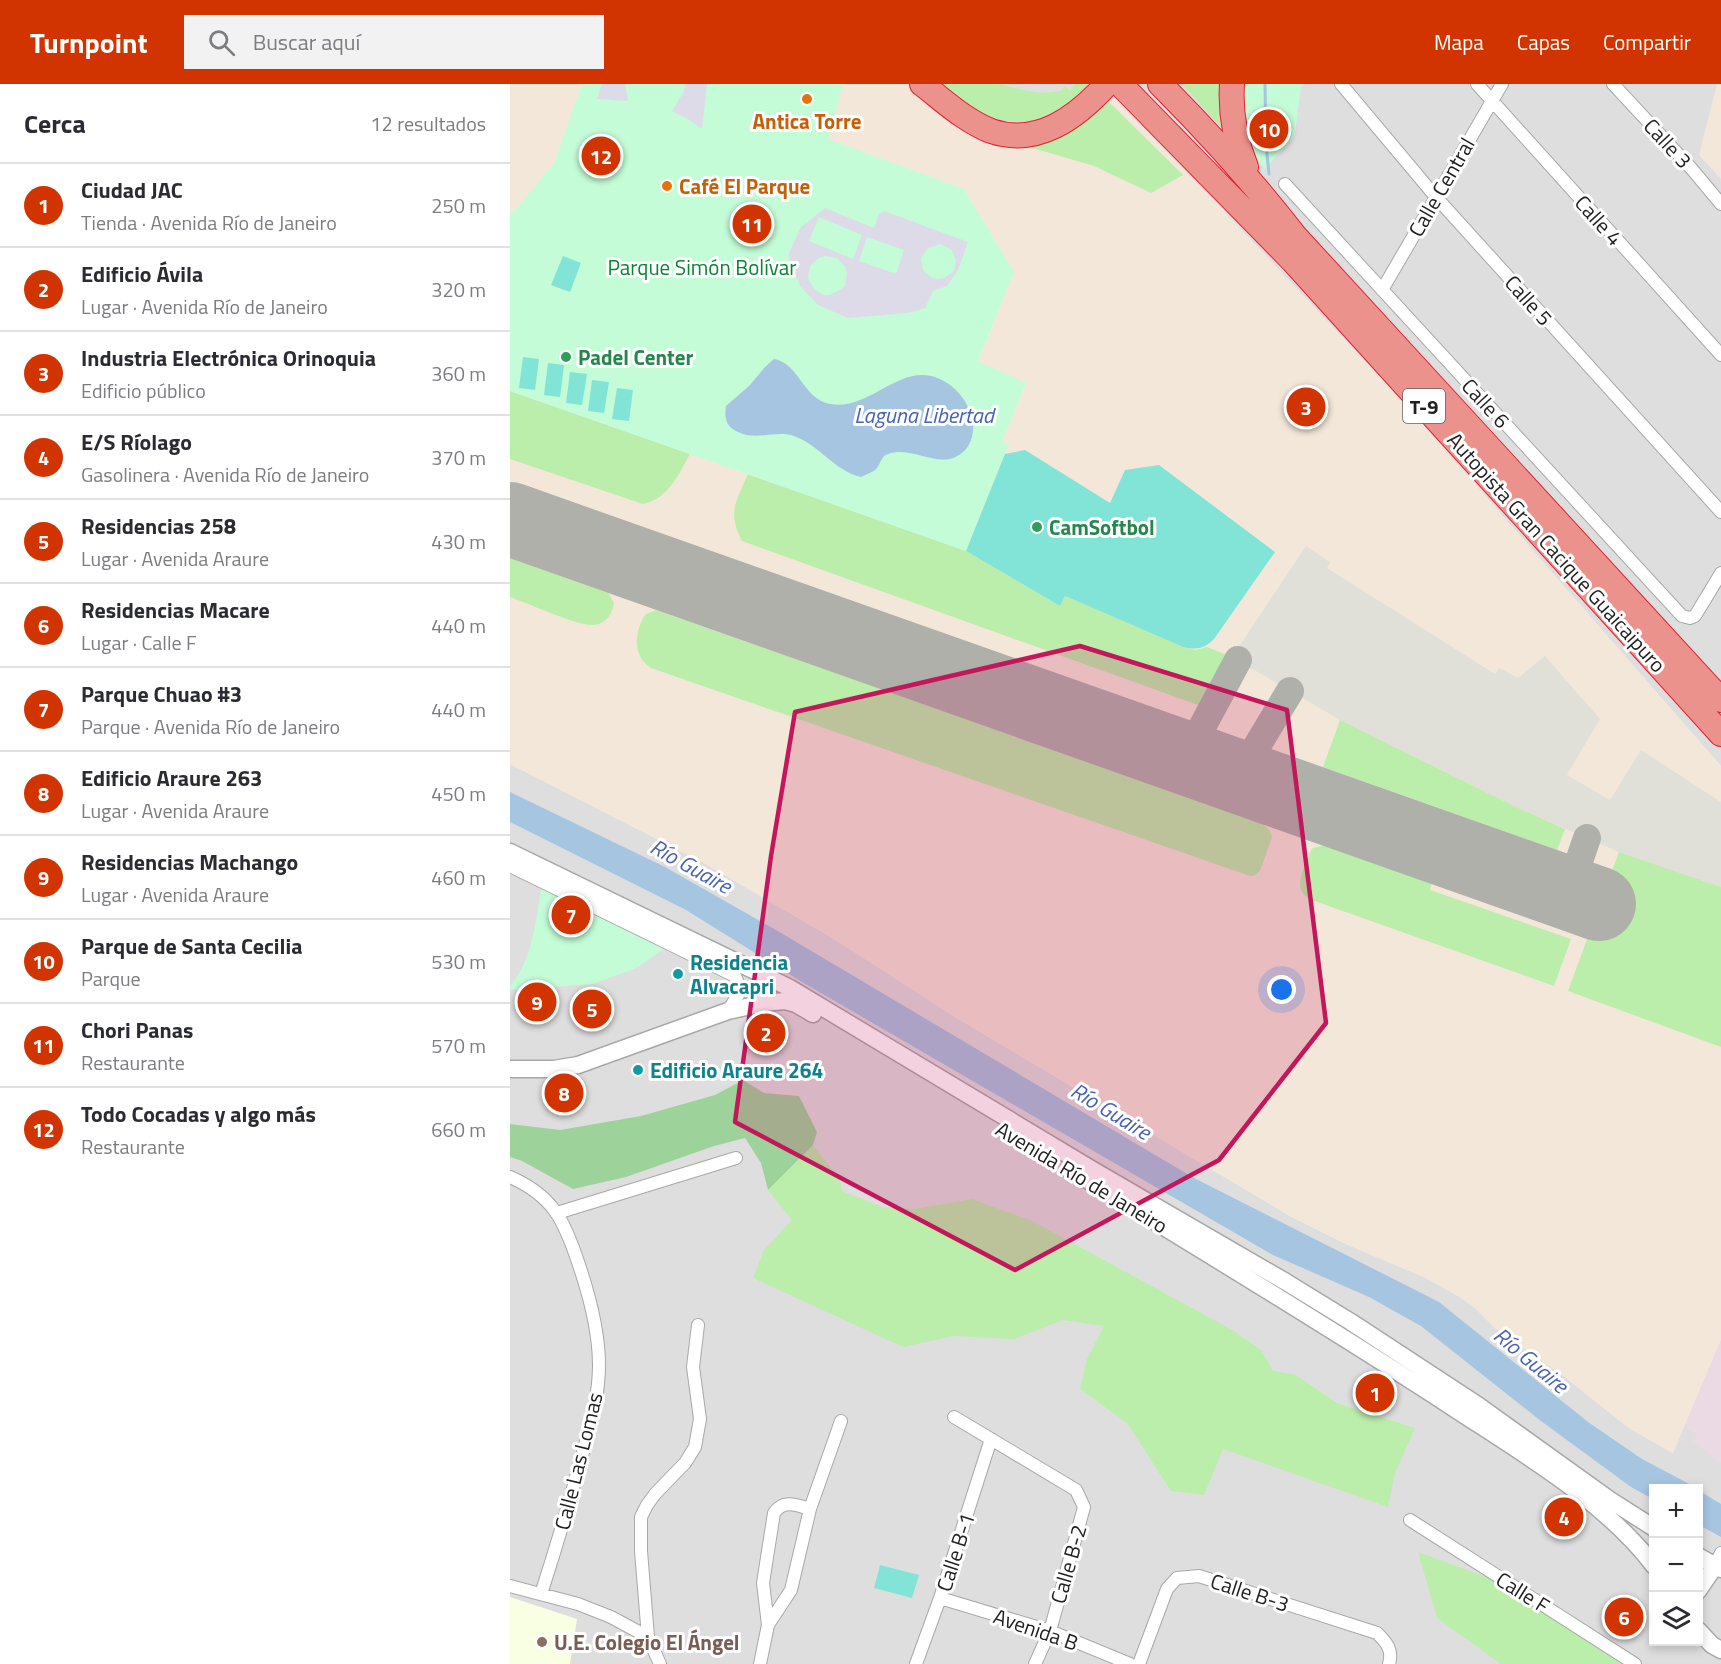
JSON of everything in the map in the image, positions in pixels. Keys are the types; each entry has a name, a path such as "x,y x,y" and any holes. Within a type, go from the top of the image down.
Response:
{"highway":[{"path":"922,84 974,123 992,131 1013,135 1039,132 1062,124 1080,112 1099,88"},
{"path":"931,84 981,121 1003,128 1016,129 1040,127 1063,117 1099,88"},
{"name":"Autopista Gran Cacique Guaicaipuro","path":"1120,84 1293,261 1721,734"},
{"name":"Autopista Gran Cacique Guaicaipuro","path":"1160,84 1252,180 1295,236 1721,700"},
{"path":"1232,84 1235,135 1252,180"}],"street":[{"name":"Calle 5","path":"1341,84 1435,196 1721,512"},
{"name":"Calle 4","path":"1477,84 1721,356"},
{"name":"Calle Central","path":"1382,290 1502,84"},
{"name":"Calle 3","path":"1613,84 1721,204"},
{"name":"Calle 6","path":"1285,184 1682,615 1690,618 1695,616 1721,573"},
{"name":"Avenida Río de Janeiro","path":"510,852 790,988 1083,1164 1295,1287 1479,1406 1649,1525"},
{"path":"510,866 735,976 741,990 728,1011"},
{"path":"551,885 616,903"},
{"name":"Avenida Río de Janeiro","path":"510,1070 554,1069 579,1065 728,1011 764,1003 785,1001 796,1004 1346,1337 1503,1440 1612,1521 1630,1537 1649,1561"},
{"path":"557,1213 736,1158"},
{"name":"Calle Las Lomas","path":"510,1177 539,1193 557,1213 568,1230 594,1318 599,1364 596,1406 541,1594"},
{"path":"660,1664 648,1637 641,1551 641,1517 655,1494 685,1463 695,1447 700,1419 693,1367 698,1324"},
{"name":"Calle B-2","path":"954,1417 1076,1490 1084,1507 1050,1631 1035,1664"},
{"path":"768,1625 791,1590 810,1509 841,1421"},
{"name":"Calle B-1","path":"916,1664 940,1598 991,1439"},
{"path":"760,1664 768,1625 763,1583 774,1513 787,1503 810,1509"},
{"name":"Calle F","path":"1410,1520 1635,1664"},
{"path":"1703,1559 1719,1567 1703,1586"},
{"name":"Calle B-3","path":"1139,1664 1167,1589 1177,1578 1199,1576 1377,1633 1388,1644 1392,1656 1389,1664"},
{"path":"510,1586 578,1604 611,1617 648,1637"},
{"name":"Avenida B","path":"940,1598 1050,1631 1130,1664"},
{"path":"1703,1633 1721,1650"}],"highlighted area":[{"path":"1080,646 1287,710 1326,1023 1219,1160 1015,1270 735,1122 771,856 795,712"}],"shaded area":[{"path":"510,84 582,84 554,163 513,213 510,212"},
{"path":"602,84 625,84 628,101 597,99"},
{"path":"686,84 707,84 702,129 672,111"},
{"path":"843,84 908,84 958,123 1003,140 1107,91 1223,210 1408,407 1721,766 1721,1339 1673,1453 1629,1428 1561,1374 1494,1327 1474,1307 1458,1296 1426,1278 1346,1244 1290,1216 960,1020 834,939 704,863 510,764 510,391 966,551 1009,446 1002,442 1026,384 978,362 1014,272 964,189 827,139"},
{"path":"908,84 1721,84 1721,766 1310,304 1223,210 1107,91 1072,124 958,123"},
{"path":"1717,84 1721,84 1721,179 1699,155"},
{"path":"825,208 874,228 879,214 884,211 968,242 958,270 947,286 933,291 925,308 908,313 848,318 818,305 800,286 788,255 801,227","holes":["819,217 862,235 853,259 809,241","867,237 904,250 896,274 859,261","940,244 951,249 956,260 954,271 944,278 932,278 923,270 921,258 928,248","825,256 837,258 847,273 845,285 830,295 824,295 814,289 808,278 810,266"]},
{"path":"563,256 581,263 570,292 551,285"},
{"path":"523,357 539,359 535,390 519,388"},
{"path":"548,363 564,365 560,397 544,395"},
{"path":"570,372 587,374 582,405 566,403"},
{"path":"592,380 609,382 604,413 588,411"},
{"path":"617,388 633,390 629,421 612,419"},
{"path":"1025,450 1110,503 1125,470 1159,465 1275,552 1214,639 1200,648 1183,647 1065,596 1060,606 966,551 1005,454"},
{"path":"1306,546 1330,562 1327,568 1495,674 1499,668 1518,678 1545,656 1600,719 1567,775 1610,800 1641,750 1721,802 1721,887 1619,852 1516,807 1340,720 1232,657"},
{"path":"510,764 704,863 834,939 960,1020 1290,1216 1346,1244 1426,1278 1458,1296 1474,1307 1494,1327 1561,1374 1629,1428 1673,1453 1684,1426 1697,1433 1693,1441 1721,1462 1721,1664 510,1664"},
{"path":"1721,1339 1721,1462 1692,1441 1697,1433 1684,1426"},
{"path":"880,1565 919,1575 912,1598 874,1588"},
{"name":"U.E. Colegio El Ángel","path":"510,1597 577,1619 570,1664 510,1664"}],"green space":[{"name":"Parque Simón Bolívar","path":"582,84 843,84 828,139 964,189 1014,272 978,361 1026,383 1002,442 1009,445 966,551 510,391 510,212 513,213 554,163"},
{"path":"943,84 999,84 1046,93 1062,90 1064,86 1070,90 1075,84 1088,84 1062,111 1050,117 1024,122 997,119 984,114 972,108"},
{"path":"1182,84 1223,84 1229,136"},
{"path":"1240,84 1304,84 1301,86 1295,135 1265,169 1248,147"},
{"path":"1105,98 1183,175 1151,193 1094,166 1026,146"},
{"path":"510,391 690,454 672,485 659,497 643,504 510,459"},
{"path":"748,474 966,551 1060,606 1065,596 1183,647 1196,650 1207,647 1232,657 1198,705 742,541 737,531 734,514"},
{"path":"510,558 608,593 614,603 612,612 597,625 585,624 510,597"},
{"path":"656,610 1263,824 1272,837 1260,871 1250,876 651,668 645,663 638,650 637,635 646,614"},
{"path":"1340,720 1565,829 1557,850 1323,767"},
{"path":"1325,845 1432,883 1430,890 1571,939 1554,986 1309,899 1301,889 1301,877 1313,848"},
{"path":"1619,852 1721,887 1721,1047 1568,991"},
{"path":"542,884 668,946 635,969 592,984 510,990 529,951"},
{"path":"743,1080 764,1093 799,1096 817,1132 813,1145 768,1190 761,1163 745,1138 714,1146 626,1177 573,1189 522,1161 510,1157 510,1124 560,1130 641,1116 715,1095"},
{"path":"813,1145 840,1180 842,1191 882,1207 915,1209 972,1199 1032,1221 1234,1331 1261,1350 1273,1371 1296,1375 1337,1403 1415,1428 1395,1473 1388,1507 1223,1449 1204,1495 1171,1491 1127,1423 1080,1389 1087,1359 1104,1326 1063,1320 1014,1339 953,1336 903,1347 753,1278 764,1250 792,1220 768,1190"},
{"path":"1418,1552 1489,1578 1620,1664 1501,1664 1437,1618"}],"water":[{"name":"Laguna Libertad","path":"774,359 790,367 813,395 830,404 846,404 861,400 890,385 918,375 934,377 950,385 959,393 970,411 973,423 970,443 963,452 945,459 898,452 888,454 882,458 876,469 861,477 843,469 811,445 794,436 780,434 752,436 734,430 727,422 726,406"},
{"name":"Río Guaire","path":"510,792 665,867 776,930 1194,1178 1439,1302 1588,1422 1642,1459 1689,1484 1649,1484 1649,1497 1631,1487 1541,1421 1421,1326 1369,1297 1273,1255 802,982 686,910 510,822"},
{"path":"1703,1493 1721,1504 1721,1537 1703,1527"}],"waterway":[{"path":"1265,84 1269,174"}],"taxiway":[{"path":"1186,757 1238,660"},
{"path":"1239,776 1290,691"},
{"path":"1568,893 1587,838"}],"runway":[{"path":"510,519 1599,904"}],"place":[{"name":"Antica Torre","path":"807,99"},
{"name":"Parque de Santa Cecilia","path":"1269,129"},
{"name":"Todo Cocadas y algo más","path":"601,156"},
{"name":"Café El Parque","path":"667,186"},
{"name":"Chori Panas","path":"752,224"},
{"name":"Padel Center","path":"566,357"},
{"name":"Industria Electrónica Orinoquia","path":"1306,407"},
{"name":"CamSoftbol","path":"1037,527"},
{"name":"Parque Chuao #3","path":"571,915"},
{"name":"Residencia Alvacapri","path":"678,974"},
{"name":"Residencias Machango","path":"537,1002"},
{"name":"Residencias 258","path":"592,1009"},
{"name":"Edificio Ávila","path":"766,1033"},
{"name":"Edificio Araure 264","path":"638,1070"},
{"name":"Edificio Araure 263","path":"564,1093"},
{"name":"Ciudad JAC","path":"1375,1393"},
{"name":"E/S Ríolago","path":"1564,1517"},
{"name":"Residencias Macare","path":"1624,1617"},
{"name":"U.E. Colegio El Ángel","path":"542,1642"}]}
